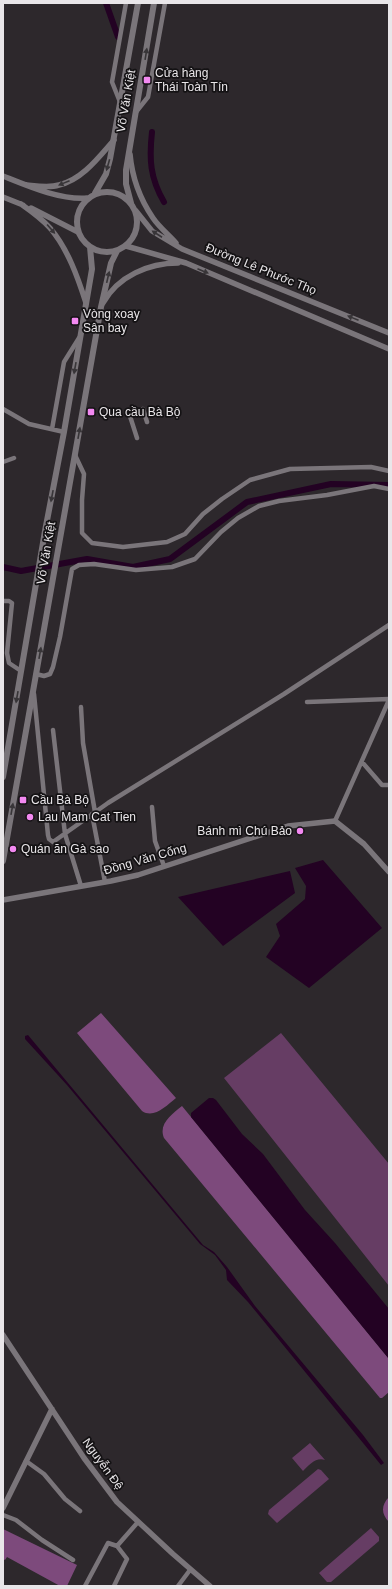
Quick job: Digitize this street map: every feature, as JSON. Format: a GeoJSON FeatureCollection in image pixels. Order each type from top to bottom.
{"type":"FeatureCollection","features":[{"type":"Feature","properties":{"kind":"main road","name":"Võ Văn Kiệt"},"geometry":{"type":"LineString","coordinates":[[95,193],[106,174],[114,139],[138,3]]}},
{"type":"Feature","properties":{"kind":"main road","name":"Võ Văn Kiệt"},"geometry":{"type":"LineString","coordinates":[[131,202],[126,184],[126,170],[154,3]]}},
{"type":"Feature","properties":{"kind":"main road"},"geometry":{"type":"LineString","coordinates":[[105,191],[115,192],[124,196],[131,202],[136,211],[138,220],[137,230],[126,246],[117,251],[103,252],[90,247],[78,232],[76,223],[81,205],[87,198],[95,193],[105,191]]}},
{"type":"Feature","properties":{"kind":"main road","name":"Võ Văn Kiệt"},"geometry":{"type":"LineString","coordinates":[[3,777],[92,270],[90,247]]}},
{"type":"Feature","properties":{"kind":"main road","name":"Võ Văn Kiệt"},"geometry":{"type":"LineString","coordinates":[[3,861],[101,306],[111,263],[117,251]]}},
{"type":"Feature","properties":{"kind":"street"},"geometry":{"type":"LineString","coordinates":[[120,103],[112,82],[126,3]]}},
{"type":"Feature","properties":{"kind":"street"},"geometry":{"type":"LineString","coordinates":[[136,112],[148,97],[165,3]]}},
{"type":"Feature","properties":{"kind":"street"},"geometry":{"type":"LineString","coordinates":[[27,185],[58,186],[73,179],[96,160],[114,139]]}},
{"type":"Feature","properties":{"kind":"street"},"geometry":{"type":"LineString","coordinates":[[130,147],[134,178],[143,202],[153,219],[182,249]]}},
{"type":"Feature","properties":{"kind":"street"},"geometry":{"type":"LineString","coordinates":[[3,176],[27,185],[76,199],[87,198]]}},
{"type":"Feature","properties":{"kind":"street"},"geometry":{"type":"LineString","coordinates":[[3,197],[21,204],[78,232]]}},
{"type":"Feature","properties":{"kind":"street"},"geometry":{"type":"LineString","coordinates":[[21,204],[50,227],[56,235],[78,279],[86,304]]}},
{"type":"Feature","properties":{"kind":"street","name":"Đường Lê Phước Thọ"},"geometry":{"type":"LineString","coordinates":[[136,211],[152,231],[182,249],[389,333]]}},
{"type":"Feature","properties":{"kind":"street","name":"Đường Lê Phước Thọ"},"geometry":{"type":"LineString","coordinates":[[126,246],[147,251],[186,264],[389,349]]}},
{"type":"Feature","properties":{"kind":"street"},"geometry":{"type":"LineString","coordinates":[[101,306],[116,285],[141,270],[170,263],[186,264]]}},
{"type":"Feature","properties":{"kind":"street"},"geometry":{"type":"LineString","coordinates":[[52,429],[64,362],[81,335]]}},
{"type":"Feature","properties":{"kind":"street"},"geometry":{"type":"LineString","coordinates":[[3,409],[29,424],[64,432]]}},
{"type":"Feature","properties":{"kind":"street"},"geometry":{"type":"LineString","coordinates":[[143,409],[147,422]]}},
{"type":"Feature","properties":{"kind":"street"},"geometry":{"type":"LineString","coordinates":[[128,413],[136,438]]}},
{"type":"Feature","properties":{"kind":"street"},"geometry":{"type":"LineString","coordinates":[[75,455],[84,474],[82,533],[92,543],[123,547],[167,542],[184,534],[203,514],[250,480],[290,469],[371,467],[389,471]]}},
{"type":"Feature","properties":{"kind":"street"},"geometry":{"type":"LineString","coordinates":[[3,462],[14,458]]}},
{"type":"Feature","properties":{"kind":"street"},"geometry":{"type":"LineString","coordinates":[[36,674],[44,676],[50,674],[53,667],[72,569],[79,565],[94,564],[136,570],[172,567],[195,559],[220,532],[238,518],[259,506],[298,497],[327,495],[374,486],[389,489]]}},
{"type":"Feature","properties":{"kind":"street"},"geometry":{"type":"LineString","coordinates":[[3,601],[9,601],[12,603],[7,652],[9,662],[21,671]]}},
{"type":"Feature","properties":{"kind":"street"},"geometry":{"type":"LineString","coordinates":[[33,690],[49,837],[53,842],[94,813],[284,694],[389,625]]}},
{"type":"Feature","properties":{"kind":"street"},"geometry":{"type":"LineString","coordinates":[[307,702],[389,699],[335,821],[364,844],[389,872]]}},
{"type":"Feature","properties":{"kind":"street"},"geometry":{"type":"LineString","coordinates":[[81,707],[83,743],[105,882]]}},
{"type":"Feature","properties":{"kind":"street"},"geometry":{"type":"LineString","coordinates":[[53,730],[65,834],[81,886]]}},
{"type":"Feature","properties":{"kind":"street"},"geometry":{"type":"LineString","coordinates":[[362,762],[382,785],[389,785]]}},
{"type":"Feature","properties":{"kind":"street"},"geometry":{"type":"LineString","coordinates":[[152,807],[155,841],[164,866]]}},
{"type":"Feature","properties":{"kind":"street","name":"Đồng Văn Cống"},"geometry":{"type":"LineString","coordinates":[[3,900],[105,882],[138,874],[288,826],[335,821]]}},
{"type":"Feature","properties":{"kind":"street","name":"Nguyễn Đệ"},"geometry":{"type":"LineString","coordinates":[[3,1335],[84,1458],[112,1496],[190,1570],[210,1586]]}},
{"type":"Feature","properties":{"kind":"street"},"geometry":{"type":"LineString","coordinates":[[3,1508],[52,1409]]}},
{"type":"Feature","properties":{"kind":"street"},"geometry":{"type":"LineString","coordinates":[[26,1461],[44,1474],[65,1499],[80,1511]]}},
{"type":"Feature","properties":{"kind":"street"},"geometry":{"type":"LineString","coordinates":[[3,1515],[16,1520],[42,1540],[73,1560]]}},
{"type":"Feature","properties":{"kind":"street"},"geometry":{"type":"LineString","coordinates":[[117,1546],[138,1522]]}},
{"type":"Feature","properties":{"kind":"street"},"geometry":{"type":"LineString","coordinates":[[85,1586],[108,1543],[117,1546],[127,1559],[114,1586]]}},
{"type":"Feature","properties":{"kind":"street"},"geometry":{"type":"LineString","coordinates":[[178,1586],[190,1570]]}},
{"type":"Feature","properties":{"kind":"shaded area"},"geometry":{"type":"Polygon","coordinates":[[[323,860],[382,928],[309,988],[266,957],[280,936],[276,924],[305,899],[306,886],[295,868],[323,860]]]}},
{"type":"Feature","properties":{"kind":"shaded area"},"geometry":{"type":"Polygon","coordinates":[[[290,871],[295,893],[223,946],[178,897],[290,871]]]}},
{"type":"Feature","properties":{"kind":"shaded area"},"geometry":{"type":"Polygon","coordinates":[[[101,1013],[176,1098],[164,1108],[155,1113],[146,1113],[142,1111],[77,1033],[101,1013]]]}},
{"type":"Feature","properties":{"kind":"shaded area"},"geometry":{"type":"Polygon","coordinates":[[[281,1033],[389,1164],[389,1286],[224,1078],[281,1033]]]}},
{"type":"Feature","properties":{"kind":"shaded area"},"geometry":{"type":"Polygon","coordinates":[[[28,1035],[203,1245],[214,1252],[227,1267],[255,1306],[363,1435],[384,1463],[381,1465],[248,1302],[227,1280],[226,1270],[215,1255],[200,1244],[67,1085],[25,1039],[25,1036],[28,1035]]]}},
{"type":"Feature","properties":{"kind":"shaded area"},"geometry":{"type":"Polygon","coordinates":[[[209,1098],[216,1100],[242,1134],[263,1154],[305,1210],[335,1243],[389,1309],[389,1359],[191,1117],[191,1113],[209,1098]]]}},
{"type":"Feature","properties":{"kind":"shaded area"},"geometry":{"type":"Polygon","coordinates":[[[182,1106],[389,1359],[389,1392],[382,1398],[380,1398],[164,1138],[164,1124],[170,1116],[182,1106]]]}},
{"type":"Feature","properties":{"kind":"shaded area"},"geometry":{"type":"Polygon","coordinates":[[[310,1443],[325,1460],[322,1459],[310,1464],[303,1471],[292,1458],[310,1443]]]}},
{"type":"Feature","properties":{"kind":"shaded area"},"geometry":{"type":"Polygon","coordinates":[[[318,1469],[321,1470],[329,1479],[277,1523],[268,1514],[269,1510],[318,1469]]]}},
{"type":"Feature","properties":{"kind":"shaded area"},"geometry":{"type":"Polygon","coordinates":[[[389,1497],[389,1522],[384,1516],[383,1506],[389,1497]]]}},
{"type":"Feature","properties":{"kind":"shaded area"},"geometry":{"type":"Polygon","coordinates":[[[371,1528],[379,1537],[379,1541],[331,1582],[327,1582],[319,1573],[371,1528]]]}},
{"type":"Feature","properties":{"kind":"shaded area"},"geometry":{"type":"Polygon","coordinates":[[[3,1529],[77,1565],[67,1586],[60,1586],[7,1557],[5,1560],[3,1559],[3,1529]]]}},
{"type":"Feature","properties":{"kind":"waterway"},"geometry":{"type":"LineString","coordinates":[[106,3],[118,37]]}},
{"type":"Feature","properties":{"kind":"waterway"},"geometry":{"type":"LineString","coordinates":[[152,132],[151,160],[153,176],[164,202]]}},
{"type":"Feature","properties":{"kind":"waterway"},"geometry":{"type":"LineString","coordinates":[[3,567],[21,571],[87,559],[133,567],[170,559],[247,502],[331,484],[389,485]]}},
{"type":"Feature","properties":{"kind":"place","name":"Cửa hàng Thái Toàn Tín"},"geometry":{"type":"Point","coordinates":[147,80]}},
{"type":"Feature","properties":{"kind":"place","name":"Vòng xoay Sân bay"},"geometry":{"type":"Point","coordinates":[75,321]}},
{"type":"Feature","properties":{"kind":"place","name":"Qua cầu Bà Bộ"},"geometry":{"type":"Point","coordinates":[91,412]}},
{"type":"Feature","properties":{"kind":"place","name":"Cầu Bà Bộ"},"geometry":{"type":"Point","coordinates":[23,800]}},
{"type":"Feature","properties":{"kind":"place","name":"Lau Mam Cat Tien"},"geometry":{"type":"Point","coordinates":[30,817]}},
{"type":"Feature","properties":{"kind":"place","name":"Bánh mì Chú Bảo"},"geometry":{"type":"Point","coordinates":[300,831]}},
{"type":"Feature","properties":{"kind":"place","name":"Quán ăn Gà sao"},"geometry":{"type":"Point","coordinates":[13,849]}}]}
